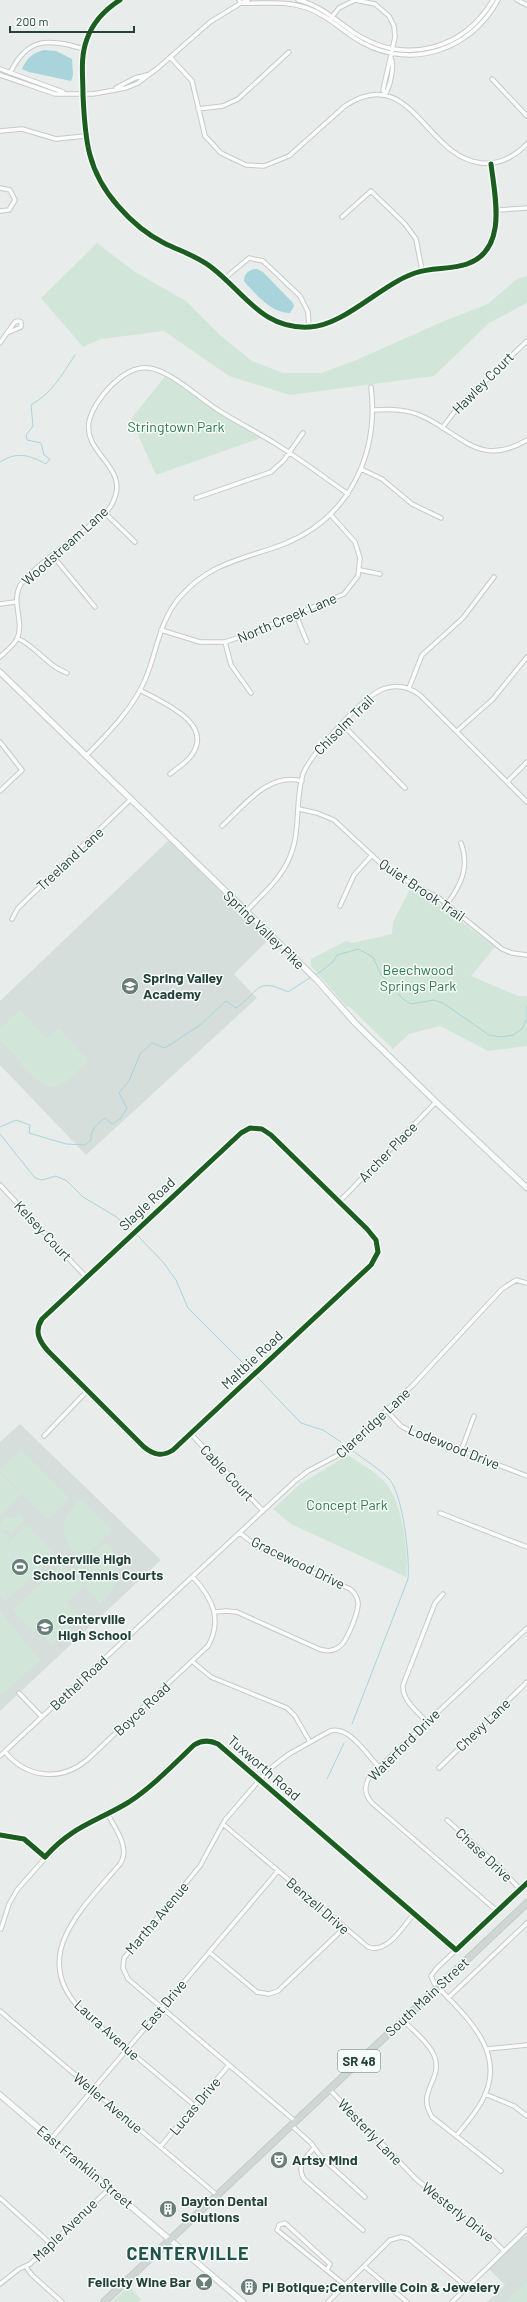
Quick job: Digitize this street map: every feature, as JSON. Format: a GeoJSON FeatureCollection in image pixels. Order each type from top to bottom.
{"type":"FeatureCollection","features":[{"type":"Feature","properties":{"kind":"main road","name":"South Main Street"},"geometry":{"type":"LineString","coordinates":[[169,2239],[527,1903]]}},
{"type":"Feature","properties":{"kind":"main road","name":"SR 48"},"geometry":{"type":"LineString","coordinates":[[104,2302],[169,2239]]}},
{"type":"Feature","properties":{"kind":"street"},"geometry":{"type":"LineString","coordinates":[[120,0],[115,1],[94,25],[84,49],[83,94],[85,136],[94,169],[104,189],[118,206],[146,233],[200,260],[224,279],[263,316],[295,326],[309,328],[322,326],[337,320],[390,284],[422,270],[468,264],[476,258],[493,239],[497,210],[491,164]]}},
{"type":"Feature","properties":{"kind":"street"},"geometry":{"type":"LineString","coordinates":[[0,75],[55,94],[83,94],[114,89],[135,78],[148,74],[210,22],[240,2],[248,0]]}},
{"type":"Feature","properties":{"kind":"street"},"geometry":{"type":"LineString","coordinates":[[298,0],[315,6],[371,42],[393,49],[429,48],[457,38],[480,21],[493,0]]}},
{"type":"Feature","properties":{"kind":"street"},"geometry":{"type":"LineString","coordinates":[[329,20],[339,8],[355,0],[375,4],[383,8],[394,26],[392,56],[389,60],[383,90],[384,94]]}},
{"type":"Feature","properties":{"kind":"street"},"geometry":{"type":"LineString","coordinates":[[240,2],[289,3],[312,10],[362,43],[392,56],[430,54],[459,42],[498,0]]}},
{"type":"Feature","properties":{"kind":"street"},"geometry":{"type":"LineString","coordinates":[[517,0],[527,5]]}},
{"type":"Feature","properties":{"kind":"street"},"geometry":{"type":"LineString","coordinates":[[457,38],[459,42]]}},
{"type":"Feature","properties":{"kind":"street"},"geometry":{"type":"LineString","coordinates":[[10,73],[21,54],[30,46],[40,43],[62,43],[84,49]]}},
{"type":"Feature","properties":{"kind":"street"},"geometry":{"type":"LineString","coordinates":[[198,109],[223,106],[238,100],[289,52]]}},
{"type":"Feature","properties":{"kind":"street"},"geometry":{"type":"LineString","coordinates":[[170,57],[192,81],[205,136],[221,153],[246,165],[264,166],[289,156],[355,99],[366,95],[384,94],[404,103],[458,156],[471,162],[491,164],[507,160],[527,144]]}},
{"type":"Feature","properties":{"kind":"street"},"geometry":{"type":"LineString","coordinates":[[0,69],[64,93]]}},
{"type":"Feature","properties":{"kind":"street"},"geometry":{"type":"LineString","coordinates":[[492,79],[527,116]]}},
{"type":"Feature","properties":{"kind":"street"},"geometry":{"type":"LineString","coordinates":[[0,131],[22,129],[56,139],[85,136]]}},
{"type":"Feature","properties":{"kind":"street"},"geometry":{"type":"LineString","coordinates":[[0,188],[10,190],[15,200],[9,210],[0,212]]}},
{"type":"Feature","properties":{"kind":"street"},"geometry":{"type":"LineString","coordinates":[[342,217],[371,191],[405,224],[416,239],[422,270]]}},
{"type":"Feature","properties":{"kind":"street"},"geometry":{"type":"LineString","coordinates":[[497,210],[527,208]]}},
{"type":"Feature","properties":{"kind":"street"},"geometry":{"type":"LineString","coordinates":[[224,279],[249,258],[264,261],[300,296],[308,312],[309,328]]}},
{"type":"Feature","properties":{"kind":"street"},"geometry":{"type":"LineString","coordinates":[[0,342],[7,333]]}},
{"type":"Feature","properties":{"kind":"street","name":"Hawley Court"},"geometry":{"type":"LineString","coordinates":[[442,428],[459,406],[527,341]]}},
{"type":"Feature","properties":{"kind":"street","name":"Woodstream Lane"},"geometry":{"type":"LineString","coordinates":[[17,638],[18,626],[15,602],[21,584],[105,513],[114,498],[116,481],[112,469],[90,439],[89,423],[96,407],[118,378],[132,370],[144,367],[162,372],[218,410],[289,453],[348,494]]}},
{"type":"Feature","properties":{"kind":"street"},"geometry":{"type":"LineString","coordinates":[[86,756],[119,722],[140,690],[149,672],[161,630],[175,603],[196,582],[232,560],[293,540],[313,528],[330,514],[348,494],[361,469],[371,435],[373,410],[371,387]]}},
{"type":"Feature","properties":{"kind":"street"},"geometry":{"type":"LineString","coordinates":[[373,410],[410,412],[423,417],[466,444],[489,450],[510,448],[527,440]]}},
{"type":"Feature","properties":{"kind":"street"},"geometry":{"type":"LineString","coordinates":[[196,498],[271,472],[281,464],[303,433]]}},
{"type":"Feature","properties":{"kind":"street"},"geometry":{"type":"LineString","coordinates":[[361,469],[382,479],[418,508],[441,518]]}},
{"type":"Feature","properties":{"kind":"street"},"geometry":{"type":"LineString","coordinates":[[105,513],[135,542]]}},
{"type":"Feature","properties":{"kind":"street"},"geometry":{"type":"LineString","coordinates":[[330,514],[350,535],[357,545],[360,558],[360,570],[380,574]]}},
{"type":"Feature","properties":{"kind":"street"},"geometry":{"type":"LineString","coordinates":[[53,556],[95,607]]}},
{"type":"Feature","properties":{"kind":"street","name":"North Creek Lane"},"geometry":{"type":"LineString","coordinates":[[161,630],[200,642],[224,642],[296,615],[344,594],[356,580],[360,570]]}},
{"type":"Feature","properties":{"kind":"street"},"geometry":{"type":"LineString","coordinates":[[494,577],[463,618],[422,655],[409,688],[420,695],[527,802]]}},
{"type":"Feature","properties":{"kind":"street"},"geometry":{"type":"LineString","coordinates":[[0,604],[15,602]]}},
{"type":"Feature","properties":{"kind":"street"},"geometry":{"type":"LineString","coordinates":[[296,615],[307,642]]}},
{"type":"Feature","properties":{"kind":"street"},"geometry":{"type":"LineString","coordinates":[[0,657],[17,638],[31,645],[56,668],[67,673]]}},
{"type":"Feature","properties":{"kind":"street"},"geometry":{"type":"LineString","coordinates":[[224,642],[231,665],[251,693]]}},
{"type":"Feature","properties":{"kind":"street"},"geometry":{"type":"LineString","coordinates":[[456,731],[493,699],[527,657]]}},
{"type":"Feature","properties":{"kind":"street","name":"Spring Valley Pike"},"geometry":{"type":"LineString","coordinates":[[0,672],[246,912],[436,1102],[527,1188]]}},
{"type":"Feature","properties":{"kind":"street","name":"Chisolm Trail"},"geometry":{"type":"LineString","coordinates":[[246,912],[274,882],[288,860],[296,840],[302,781],[307,766],[314,754],[376,693],[392,686],[409,688]]}},
{"type":"Feature","properties":{"kind":"street"},"geometry":{"type":"LineString","coordinates":[[140,690],[185,716],[195,729],[197,738],[194,751],[188,759],[170,774]]}},
{"type":"Feature","properties":{"kind":"street"},"geometry":{"type":"LineString","coordinates":[[343,725],[405,788]]}},
{"type":"Feature","properties":{"kind":"street"},"geometry":{"type":"LineString","coordinates":[[0,742],[22,770],[0,791]]}},
{"type":"Feature","properties":{"kind":"street"},"geometry":{"type":"LineString","coordinates":[[507,782],[527,762]]}},
{"type":"Feature","properties":{"kind":"street"},"geometry":{"type":"LineString","coordinates":[[222,826],[268,785],[285,779],[302,781]]}},
{"type":"Feature","properties":{"kind":"street","name":"Treeland Lane"},"geometry":{"type":"LineString","coordinates":[[12,919],[18,908],[130,800]]}},
{"type":"Feature","properties":{"kind":"street","name":"Quiet Brook Trail"},"geometry":{"type":"LineString","coordinates":[[299,809],[317,813],[334,820],[390,872],[447,904],[502,949],[512,954],[527,955]]}},
{"type":"Feature","properties":{"kind":"street"},"geometry":{"type":"LineString","coordinates":[[447,904],[459,887],[463,878],[465,855],[461,843]]}},
{"type":"Feature","properties":{"kind":"street"},"geometry":{"type":"LineString","coordinates":[[340,906],[354,875],[372,855]]}},
{"type":"Feature","properties":{"kind":"street","name":"Archer Place"},"geometry":{"type":"LineString","coordinates":[[340,1202],[436,1102]]}},
{"type":"Feature","properties":{"kind":"street","name":"Slagle Road"},"geometry":{"type":"LineString","coordinates":[[88,1390],[42,1344],[37,1332],[42,1319],[241,1133],[250,1128],[262,1129],[271,1135],[340,1202]]}},
{"type":"Feature","properties":{"kind":"street","name":"Kelsey Court"},"geometry":{"type":"LineString","coordinates":[[1,1188],[86,1277]]}},
{"type":"Feature","properties":{"kind":"street","name":"Maltbie Road"},"geometry":{"type":"LineString","coordinates":[[88,1390],[144,1446],[156,1454],[163,1455],[172,1451],[375,1260],[378,1248],[373,1236],[340,1202]]}},
{"type":"Feature","properties":{"kind":"street","name":"Clareridge Lane"},"geometry":{"type":"LineString","coordinates":[[193,1577],[302,1476],[340,1454],[387,1411],[435,1363],[502,1289],[516,1280],[527,1283]]}},
{"type":"Feature","properties":{"kind":"street"},"geometry":{"type":"LineString","coordinates":[[44,1436],[88,1390]]}},
{"type":"Feature","properties":{"kind":"street","name":"Lodewood Drive"},"geometry":{"type":"LineString","coordinates":[[387,1411],[406,1429],[527,1476]]}},
{"type":"Feature","properties":{"kind":"street"},"geometry":{"type":"LineString","coordinates":[[461,1451],[474,1416]]}},
{"type":"Feature","properties":{"kind":"street","name":"Cable Court"},"geometry":{"type":"LineString","coordinates":[[191,1434],[263,1512]]}},
{"type":"Feature","properties":{"kind":"street"},"geometry":{"type":"LineString","coordinates":[[440,1513],[527,1547]]}},
{"type":"Feature","properties":{"kind":"street","name":"Gracewood Drive"},"geometry":{"type":"LineString","coordinates":[[215,1612],[237,1612],[319,1648],[330,1651],[338,1648],[344,1643],[357,1611],[357,1598],[350,1589],[258,1547],[240,1533]]}},
{"type":"Feature","properties":{"kind":"street","name":"Boyce Road"},"geometry":{"type":"LineString","coordinates":[[4,1752],[20,1767],[37,1774],[54,1775],[76,1769],[87,1760],[204,1651],[212,1639],[215,1627],[215,1612],[208,1593],[193,1577]]}},
{"type":"Feature","properties":{"kind":"street","name":"Bethel Road"},"geometry":{"type":"LineString","coordinates":[[0,1756],[193,1577]]}},
{"type":"Feature","properties":{"kind":"street"},"geometry":{"type":"LineString","coordinates":[[427,1722],[407,1700],[403,1693],[403,1685],[435,1603],[443,1594]]}},
{"type":"Feature","properties":{"kind":"street","name":"Waterford Drive"},"geometry":{"type":"LineString","coordinates":[[497,1911],[369,1800],[365,1792],[366,1784],[370,1776],[527,1628]]}},
{"type":"Feature","properties":{"kind":"street"},"geometry":{"type":"LineString","coordinates":[[192,1662],[211,1677],[287,1708],[295,1716],[310,1742]]}},
{"type":"Feature","properties":{"kind":"street","name":"Chevy Lane"},"geometry":{"type":"LineString","coordinates":[[439,1768],[527,1682]]}},
{"type":"Feature","properties":{"kind":"street"},"geometry":{"type":"LineString","coordinates":[[19,1693],[42,1717]]}},
{"type":"Feature","properties":{"kind":"street","name":"Martha Avenue"},"geometry":{"type":"LineString","coordinates":[[365,2196],[321,2157],[293,2123],[230,2065],[126,1976],[123,1968],[124,1958],[200,1866],[223,1824],[260,1780],[278,1762],[333,1730],[345,1732],[379,1767]]}},
{"type":"Feature","properties":{"kind":"street","name":"Tuxworth Road"},"geometry":{"type":"LineString","coordinates":[[1,1929],[13,1897],[45,1857],[68,1834],[145,1790],[194,1745],[202,1741],[210,1741],[218,1744],[456,1950]]}},
{"type":"Feature","properties":{"kind":"street","name":"Laura Avenue"},"geometry":{"type":"LineString","coordinates":[[107,1813],[124,1847],[123,1860],[68,1928],[60,1951],[59,1965],[65,1986],[73,2000],[195,2106]]}},
{"type":"Feature","properties":{"kind":"street","name":"Chase Drive"},"geometry":{"type":"LineString","coordinates":[[447,1820],[496,1864],[520,1890]]}},
{"type":"Feature","properties":{"kind":"street","name":"Benzell Drive"},"geometry":{"type":"LineString","coordinates":[[223,1824],[364,1946],[379,1948],[389,1943],[414,1914]]}},
{"type":"Feature","properties":{"kind":"street"},"geometry":{"type":"LineString","coordinates":[[0,1835],[24,1839],[45,1857]]}},
{"type":"Feature","properties":{"kind":"street","name":"East Drive"},"geometry":{"type":"LineString","coordinates":[[51,2139],[278,1871]]}},
{"type":"Feature","properties":{"kind":"street"},"geometry":{"type":"LineString","coordinates":[[456,2136],[485,2094],[490,2073],[487,2049],[476,2028],[432,1981],[432,1974],[527,1883]]}},
{"type":"Feature","properties":{"kind":"street","name":"South Main Street"},"geometry":{"type":"LineString","coordinates":[[448,1998],[527,1923]]}},
{"type":"Feature","properties":{"kind":"street"},"geometry":{"type":"LineString","coordinates":[[209,1952],[257,1992],[269,1994],[278,1991],[344,1928]]}},
{"type":"Feature","properties":{"kind":"street","name":"Weller Avenue"},"geometry":{"type":"LineString","coordinates":[[0,2011],[217,2195]]}},
{"type":"Feature","properties":{"kind":"street"},"geometry":{"type":"LineString","coordinates":[[403,2020],[430,2049],[435,2058],[436,2072],[426,2098],[429,2112],[435,2120],[501,2171]]}},
{"type":"Feature","properties":{"kind":"street"},"geometry":{"type":"LineString","coordinates":[[487,2049],[527,2045]]}},
{"type":"Feature","properties":{"kind":"street","name":"Lucas Drive"},"geometry":{"type":"LineString","coordinates":[[160,2147],[230,2065]]}},
{"type":"Feature","properties":{"kind":"street","name":"Westerly Lane"},"geometry":{"type":"LineString","coordinates":[[329,2089],[411,2174]]}},
{"type":"Feature","properties":{"kind":"street"},"geometry":{"type":"LineString","coordinates":[[485,2094],[514,2106],[527,2116]]}},
{"type":"Feature","properties":{"kind":"street","name":"East Franklin Street"},"geometry":{"type":"LineString","coordinates":[[0,2095],[243,2302]]}},
{"type":"Feature","properties":{"kind":"street"},"geometry":{"type":"LineString","coordinates":[[314,2148],[301,2164],[301,2173],[304,2179],[363,2230]]}},
{"type":"Feature","properties":{"kind":"street","name":"Westerly Drive"},"geometry":{"type":"LineString","coordinates":[[411,2174],[489,2236],[504,2251]]}},
{"type":"Feature","properties":{"kind":"street","name":"Maple Avenue"},"geometry":{"type":"LineString","coordinates":[[0,2284],[19,2269],[26,2267],[110,2188]]}},
{"type":"Feature","properties":{"kind":"street"},"geometry":{"type":"LineString","coordinates":[[0,2198],[51,2244]]}},
{"type":"Feature","properties":{"kind":"street"},"geometry":{"type":"LineString","coordinates":[[327,2270],[330,2264],[285,2223],[279,2224],[277,2230],[313,2261],[317,2261],[327,2270],[345,2285]]}},
{"type":"Feature","properties":{"kind":"street"},"geometry":{"type":"LineString","coordinates":[[452,2302],[527,2229]]}},
{"type":"Feature","properties":{"kind":"street"},"geometry":{"type":"LineString","coordinates":[[328,2302],[393,2238],[401,2237],[409,2239],[467,2287]]}},
{"type":"Feature","properties":{"kind":"street"},"geometry":{"type":"LineString","coordinates":[[364,2266],[407,2302]]}},
{"type":"Feature","properties":{"kind":"street"},"geometry":{"type":"LineString","coordinates":[[26,2267],[32,2275],[62,2302]]}},
{"type":"Feature","properties":{"kind":"shaded area","name":"Spring Valley Academy"},"geometry":{"type":"Polygon","coordinates":[[[170,839],[271,937],[234,974],[257,998],[86,1155],[0,1065],[0,1001],[170,839]]]}},
{"type":"Feature","properties":{"kind":"shaded area","name":"Centerville High School"},"geometry":{"type":"Polygon","coordinates":[[[20,1424],[161,1560],[0,1711],[0,1442],[20,1424]]]}},
{"type":"Feature","properties":{"kind":"shaded area"},"geometry":{"type":"Polygon","coordinates":[[[527,2229],[527,2302],[487,2302],[505,2285],[487,2267],[527,2229]]]}},
{"type":"Feature","properties":{"kind":"green space"},"geometry":{"type":"Polygon","coordinates":[[[97,243],[135,272],[186,301],[221,336],[252,361],[283,373],[321,373],[354,361],[444,321],[488,304],[517,279],[527,276],[527,303],[489,323],[434,376],[290,395],[229,376],[164,331],[101,339],[83,347],[41,298],[97,243]]]}},
{"type":"Feature","properties":{"kind":"green space","name":"Stringtown Park"},"geometry":{"type":"Polygon","coordinates":[[[166,375],[218,410],[264,437],[156,475],[131,419],[166,375]]]}},
{"type":"Feature","properties":{"kind":"green space","name":"Beechwood Springs Park"},"geometry":{"type":"Polygon","coordinates":[[[410,889],[437,903],[495,947],[471,976],[518,996],[527,996],[527,1046],[488,1051],[440,1026],[409,1034],[393,1049],[350,1007],[346,1006],[311,966],[311,959],[346,941],[352,943],[392,934],[393,922],[410,889]]]}},
{"type":"Feature","properties":{"kind":"green space"},"geometry":{"type":"Polygon","coordinates":[[[20,1010],[47,1039],[59,1028],[88,1061],[62,1084],[56,1087],[41,1083],[21,1065],[22,1063],[0,1039],[0,1029],[20,1010]]]}},
{"type":"Feature","properties":{"kind":"green space"},"geometry":{"type":"Polygon","coordinates":[[[21,1450],[69,1498],[48,1519],[0,1471],[21,1450]]]}},
{"type":"Feature","properties":{"kind":"green space","name":"Concept Park"},"geometry":{"type":"Polygon","coordinates":[[[348,1455],[379,1476],[390,1488],[403,1526],[407,1567],[406,1577],[291,1524],[273,1509],[300,1484],[348,1455]]]}},
{"type":"Feature","properties":{"kind":"green space"},"geometry":{"type":"Polygon","coordinates":[[[0,1473],[21,1494],[0,1516],[0,1473]]]}},
{"type":"Feature","properties":{"kind":"green space"},"geometry":{"type":"Polygon","coordinates":[[[80,1499],[112,1531],[80,1560],[68,1544],[64,1529],[68,1515],[80,1499]]]}},
{"type":"Feature","properties":{"kind":"green space"},"geometry":{"type":"Polygon","coordinates":[[[21,1513],[24,1521],[11,1533],[0,1527],[0,1523],[3,1526],[2,1521],[5,1516],[11,1519],[21,1513]]]}},
{"type":"Feature","properties":{"kind":"green space"},"geometry":{"type":"Polygon","coordinates":[[[27,1525],[56,1556],[5,1601],[0,1596],[0,1579],[8,1571],[0,1577],[0,1529],[10,1539],[2,1548],[27,1525]]]}},
{"type":"Feature","properties":{"kind":"green space"},"geometry":{"type":"Polygon","coordinates":[[[106,1543],[112,1550],[118,1566],[115,1583],[106,1598],[100,1604],[76,1574],[77,1568],[106,1543]]]}},
{"type":"Feature","properties":{"kind":"green space"},"geometry":{"type":"Polygon","coordinates":[[[62,1564],[84,1586],[66,1603],[81,1617],[51,1645],[37,1630],[34,1632],[13,1610],[62,1564]]]}},
{"type":"Feature","properties":{"kind":"green space"},"geometry":{"type":"Polygon","coordinates":[[[0,1611],[40,1660],[0,1696],[0,1611]]]}},
{"type":"Feature","properties":{"kind":"green space"},"geometry":{"type":"Polygon","coordinates":[[[527,2282],[527,2302],[506,2302],[527,2282]]]}},
{"type":"Feature","properties":{"kind":"green space"},"geometry":{"type":"Polygon","coordinates":[[[129,2286],[141,2299],[139,2302],[112,2302],[129,2286]]]}},
{"type":"Feature","properties":{"kind":"water"},"geometry":{"type":"Polygon","coordinates":[[[44,50],[56,51],[72,59],[73,75],[71,81],[29,72],[22,69],[30,56],[44,50]]]}},
{"type":"Feature","properties":{"kind":"water"},"geometry":{"type":"Polygon","coordinates":[[[257,269],[263,272],[293,303],[294,306],[290,313],[277,310],[266,304],[244,281],[248,272],[257,269]]]}},
{"type":"Feature","properties":{"kind":"waterway"},"geometry":{"type":"LineString","coordinates":[[0,462],[12,456],[18,455],[34,458],[46,464],[50,459],[44,455],[41,443],[27,440],[26,435],[33,426],[31,405],[51,389],[61,377],[75,355]]}},
{"type":"Feature","properties":{"kind":"waterway"},"geometry":{"type":"LineString","coordinates":[[316,975],[333,962],[337,955],[358,949],[373,957],[381,975],[403,999],[411,1004],[434,1000],[443,1003],[489,1035],[501,1037],[513,1035],[522,1029],[527,1018],[527,1006]]}},
{"type":"Feature","properties":{"kind":"waterway"},"geometry":{"type":"LineString","coordinates":[[0,1127],[16,1120],[30,1125],[29,1133],[66,1144],[85,1145],[91,1140],[92,1133],[95,1128],[105,1118],[112,1124],[121,1118],[127,1108],[119,1093],[129,1081],[140,1054],[152,1043],[165,1048],[200,1025],[226,1001],[236,1008],[258,988],[263,986],[277,987],[288,992],[311,977]]}},
{"type":"Feature","properties":{"kind":"waterway"},"geometry":{"type":"LineString","coordinates":[[0,1134],[35,1178],[42,1180],[56,1176],[67,1181],[83,1197],[115,1216],[130,1229]]}},
{"type":"Feature","properties":{"kind":"waterway"},"geometry":{"type":"LineString","coordinates":[[138,1236],[163,1262],[176,1280],[188,1308],[251,1371]]}},
{"type":"Feature","properties":{"kind":"waterway"},"geometry":{"type":"LineString","coordinates":[[257,1377],[301,1423],[323,1430],[341,1442]]}},
{"type":"Feature","properties":{"kind":"waterway"},"geometry":{"type":"LineString","coordinates":[[352,1724],[408,1579],[408,1557],[405,1528],[399,1499],[395,1488],[382,1472],[353,1451]]}},
{"type":"Feature","properties":{"kind":"waterway"},"geometry":{"type":"LineString","coordinates":[[327,1779],[344,1743]]}},
{"type":"Feature","properties":{"kind":"cycle path"},"geometry":{"type":"LineString","coordinates":[[120,0],[105,12],[96,22],[90,33],[83,53],[82,74],[85,126],[90,154],[100,180],[118,206],[139,227],[151,236],[206,263],[255,308],[266,316],[279,322],[293,326],[310,327],[323,325],[349,312],[389,286],[415,273],[461,266],[480,257],[489,247],[494,235],[496,221],[495,192],[491,164]]}},
{"type":"Feature","properties":{"kind":"cycle path"},"geometry":{"type":"LineString","coordinates":[[250,1128],[262,1129],[271,1135],[367,1229],[376,1240],[378,1252],[371,1265],[173,1450],[165,1454],[151,1452],[144,1447],[48,1351],[40,1340],[38,1328],[42,1319],[241,1133],[250,1128]]}},
{"type":"Feature","properties":{"kind":"cycle path"},"geometry":{"type":"LineString","coordinates":[[0,1835],[24,1839],[45,1857],[65,1838],[75,1831],[138,1796],[163,1775],[194,1745],[203,1741],[209,1741],[218,1744],[456,1950],[527,1883]]}},
{"type":"Feature","properties":{"kind":"place","name":"Spring Valley Academy"},"geometry":{"type":"Point","coordinates":[130,986]}},
{"type":"Feature","properties":{"kind":"place","name":"Centerville High School Tennis Courts"},"geometry":{"type":"Point","coordinates":[20,1567]}},
{"type":"Feature","properties":{"kind":"place","name":"Centerville High School"},"geometry":{"type":"Point","coordinates":[45,1627]}},
{"type":"Feature","properties":{"kind":"place","name":"Artsy Mind"},"geometry":{"type":"Point","coordinates":[279,2160]}},
{"type":"Feature","properties":{"kind":"place","name":"Dayton Dental Solutions"},"geometry":{"type":"Point","coordinates":[168,2209]}},
{"type":"Feature","properties":{"kind":"place","name":"Felicity Wine Bar"},"geometry":{"type":"Point","coordinates":[204,2282]}},
{"type":"Feature","properties":{"kind":"place","name":"Pi Botique;Centerville Coin & Jewelery"},"geometry":{"type":"Point","coordinates":[249,2287]}},
{"type":"Feature","properties":{"kind":"district","name":"CENTERVILLE"},"geometry":{"type":"Point","coordinates":[188,2254]}}]}
